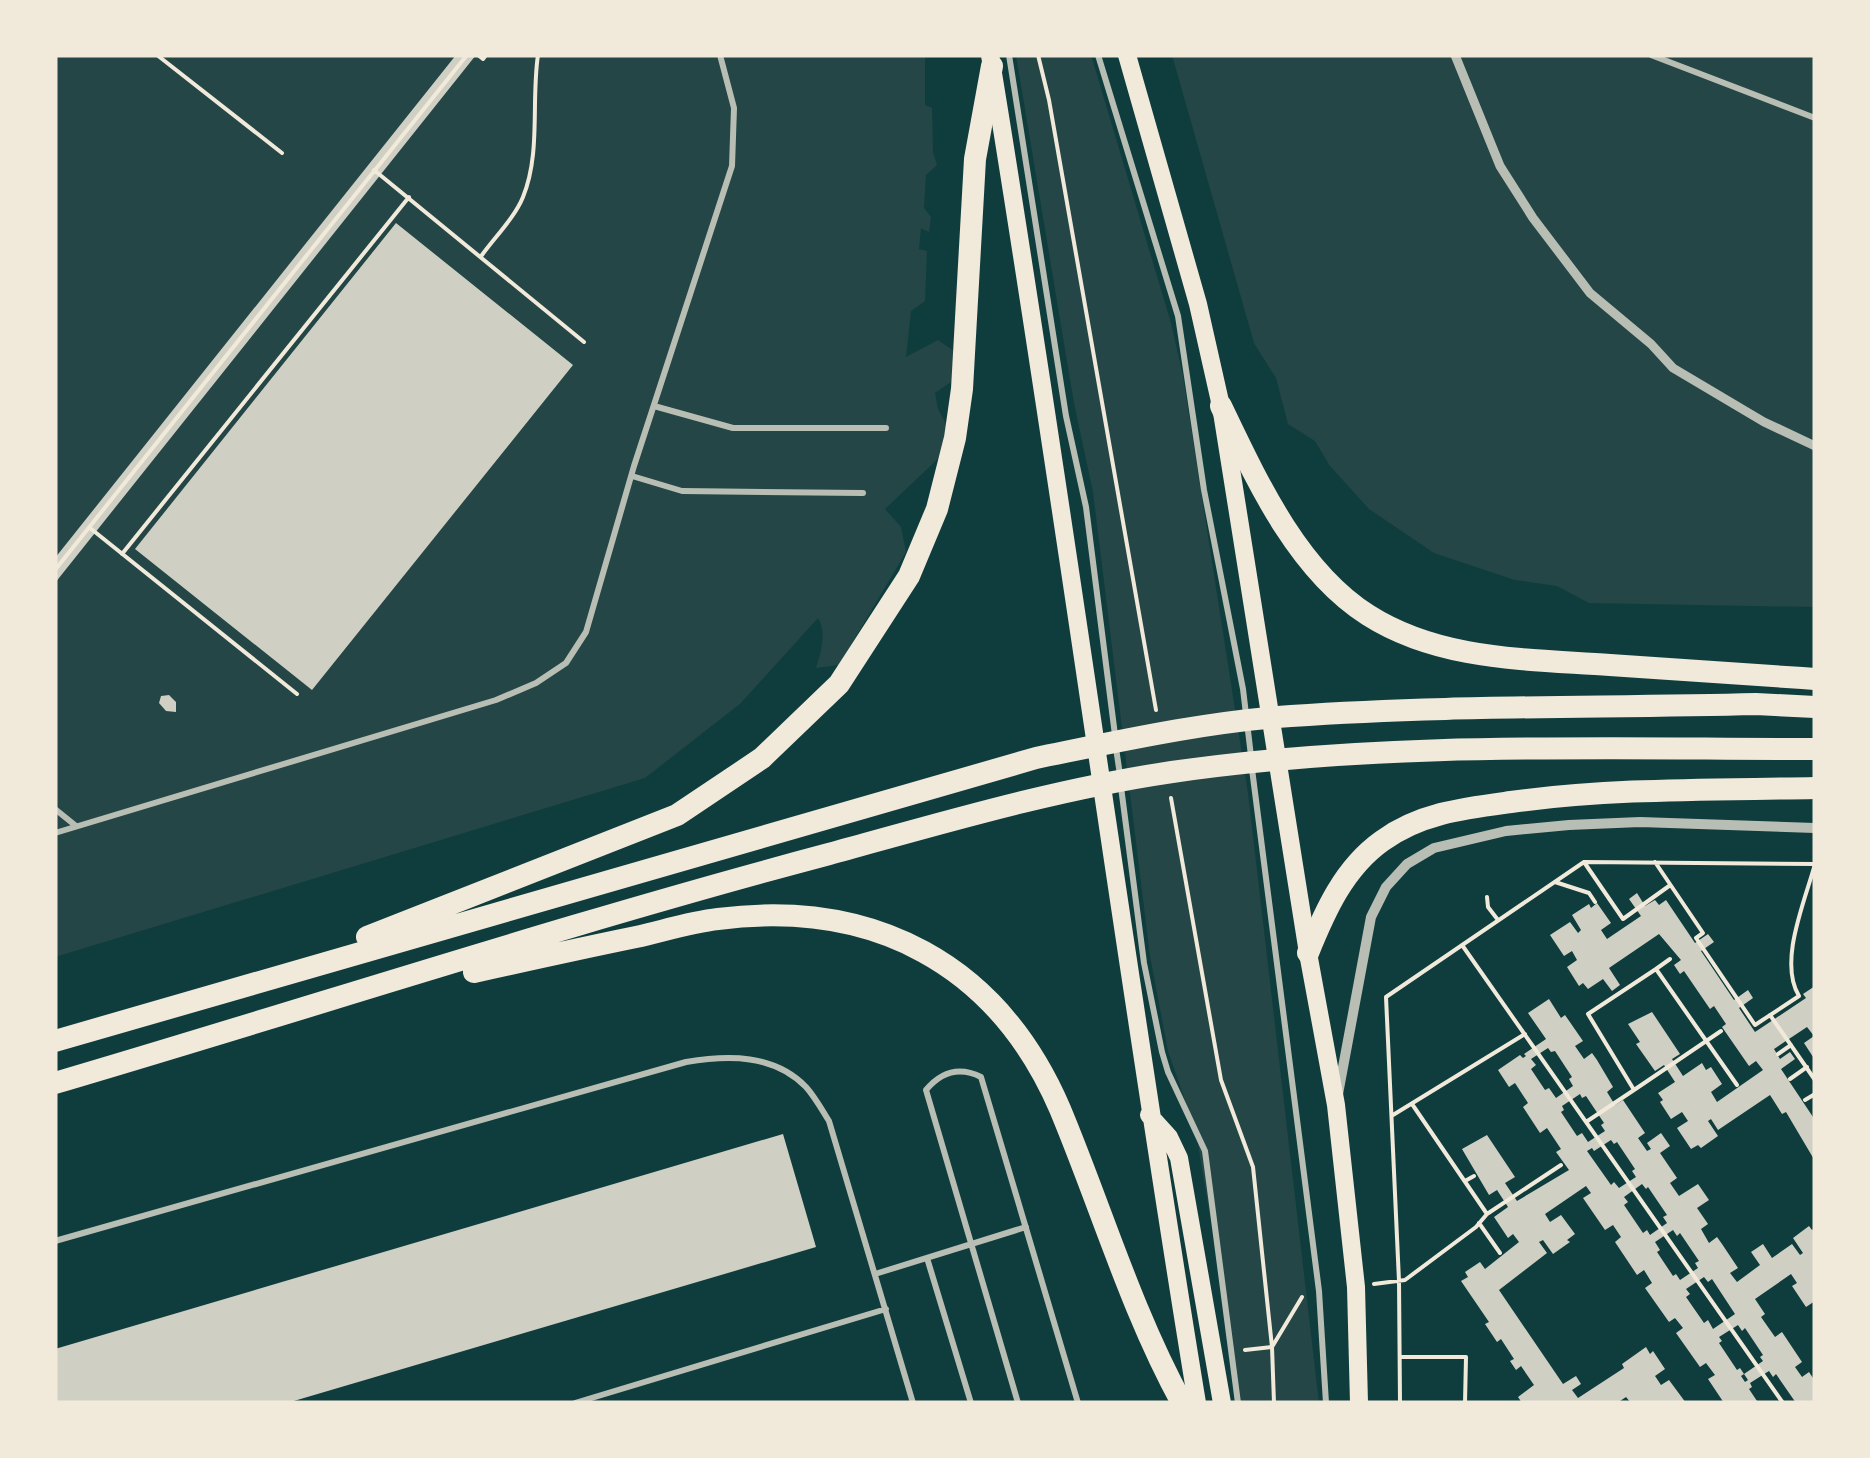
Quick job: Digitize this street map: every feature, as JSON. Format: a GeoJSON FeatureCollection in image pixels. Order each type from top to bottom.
{"type":"FeatureCollection","features":[{"type":"Feature","properties":{"kind":"highway"},"geometry":{"type":"LineString","coordinates":[[260,982],[435,909],[677,816],[762,758],[839,684],[909,576],[937,510],[955,438],[962,389],[975,158],[997,59]]}},
{"type":"Feature","properties":{"kind":"highway"},"geometry":{"type":"LineString","coordinates":[[1221,406],[1250,466],[1294,539],[1326,580],[1366,614],[1401,633],[1446,649],[1504,658],[1815,679]]}},
{"type":"Feature","properties":{"kind":"highway"},"geometry":{"type":"LineString","coordinates":[[55,1041],[1036,758],[1288,716],[1756,704],[1815,706]]}},
{"type":"Feature","properties":{"kind":"highway"},"geometry":{"type":"LineString","coordinates":[[55,1083],[726,881],[1036,798],[1168,773],[1282,758],[1566,749],[1815,749]]}},
{"type":"Feature","properties":{"kind":"highway"},"geometry":{"type":"LineString","coordinates":[[1308,953],[1334,895],[1360,858],[1402,828],[1448,810],[1573,794],[1815,788]]}},
{"type":"Feature","properties":{"kind":"highway"},"geometry":{"type":"LineString","coordinates":[[314,1007],[718,919],[834,918],[889,935],[946,965],[979,990],[1038,1065],[1059,1107],[1150,1341],[1182,1403]]}},
{"type":"Feature","properties":{"kind":"main road"},"geometry":{"type":"LineString","coordinates":[[1128,55],[1198,304],[1221,406],[1336,1105],[1356,1287],[1357,1397]]}},
{"type":"Feature","properties":{"kind":"main road"},"geometry":{"type":"LineString","coordinates":[[997,59],[1149,1114],[1197,1403]]}},
{"type":"Feature","properties":{"kind":"main road"},"geometry":{"type":"LineString","coordinates":[[1149,1114],[1169,1137],[1178,1158],[1222,1403]]}},
{"type":"Feature","properties":{"kind":"street"},"geometry":{"type":"LineString","coordinates":[[1455,55],[1500,166],[1590,294],[1651,344],[1673,368],[1764,422],[1815,446]]}},
{"type":"Feature","properties":{"kind":"street"},"geometry":{"type":"LineString","coordinates":[[1336,1105],[1372,918],[1386,887],[1407,864],[1434,848],[1506,832],[1604,824],[1815,828]]}},
{"type":"Feature","properties":{"kind":"lane"},"geometry":{"type":"LineString","coordinates":[[55,833],[496,700],[536,683],[566,663],[586,632],[732,166],[734,108],[720,55]]}},
{"type":"Feature","properties":{"kind":"lane"},"geometry":{"type":"LineString","coordinates":[[1098,55],[1178,316],[1204,490],[1243,689],[1319,1291],[1326,1403]]}},
{"type":"Feature","properties":{"kind":"lane"},"geometry":{"type":"LineString","coordinates":[[1652,55],[1815,118]]}},
{"type":"Feature","properties":{"kind":"lane"},"geometry":{"type":"LineString","coordinates":[[997,59],[1086,507],[1144,962],[1168,1072],[1205,1151],[1238,1403]]}},
{"type":"Feature","properties":{"kind":"lane"},"geometry":{"type":"LineString","coordinates":[[654,406],[732,428],[886,428]]}},
{"type":"Feature","properties":{"kind":"lane"},"geometry":{"type":"LineString","coordinates":[[632,476],[682,491],[863,493]]}},
{"type":"Feature","properties":{"kind":"lane"},"geometry":{"type":"LineString","coordinates":[[55,809],[76,826]]}},
{"type":"Feature","properties":{"kind":"lane"},"geometry":{"type":"LineString","coordinates":[[55,1241],[686,1062],[730,1055],[773,1065],[806,1086],[830,1120],[914,1403]]}},
{"type":"Feature","properties":{"kind":"lane"},"geometry":{"type":"LineString","coordinates":[[1018,1403],[926,1090],[938,1076],[967,1070],[981,1078],[1078,1403]]}},
{"type":"Feature","properties":{"kind":"lane"},"geometry":{"type":"LineString","coordinates":[[875,1274],[1026,1227]]}},
{"type":"Feature","properties":{"kind":"lane"},"geometry":{"type":"LineString","coordinates":[[927,1258],[971,1403]]}},
{"type":"Feature","properties":{"kind":"lane"},"geometry":{"type":"LineString","coordinates":[[574,1403],[886,1309]]}},
{"type":"Feature","properties":{"kind":"path"},"geometry":{"type":"LineString","coordinates":[[158,55],[282,153]]}},
{"type":"Feature","properties":{"kind":"path"},"geometry":{"type":"LineString","coordinates":[[55,570],[467,55]]}},
{"type":"Feature","properties":{"kind":"path"},"geometry":{"type":"LineString","coordinates":[[478,55],[483,59],[486,55]]}},
{"type":"Feature","properties":{"kind":"path"},"geometry":{"type":"LineString","coordinates":[[481,257],[523,198],[535,152],[533,91],[538,55]]}},
{"type":"Feature","properties":{"kind":"path"},"geometry":{"type":"LineString","coordinates":[[374,170],[584,342]]}},
{"type":"Feature","properties":{"kind":"path"},"geometry":{"type":"LineString","coordinates":[[122,554],[409,197]]}},
{"type":"Feature","properties":{"kind":"path"},"geometry":{"type":"LineString","coordinates":[[89,527],[297,694]]}},
{"type":"Feature","properties":{"kind":"path"},"geometry":{"type":"LineString","coordinates":[[1584,862],[1623,919],[1670,885]]}},
{"type":"Feature","properties":{"kind":"path"},"geometry":{"type":"LineString","coordinates":[[1400,1403],[1399,1281],[1386,997],[1584,862],[1655,862],[1815,864],[1790,958],[1792,984],[1799,996],[1755,1025],[1696,938],[1704,933],[1655,862]]}},
{"type":"Feature","properties":{"kind":"path"},"geometry":{"type":"LineString","coordinates":[[1555,882],[1589,894],[1595,902]]}},
{"type":"Feature","properties":{"kind":"path"},"geometry":{"type":"LineString","coordinates":[[1487,897],[1498,920]]}},
{"type":"Feature","properties":{"kind":"path"},"geometry":{"type":"LineString","coordinates":[[1462,945],[1783,1403]]}},
{"type":"Feature","properties":{"kind":"path"},"geometry":{"type":"LineString","coordinates":[[1634,1090],[1588,1014],[1670,959]]}},
{"type":"Feature","properties":{"kind":"path"},"geometry":{"type":"LineString","coordinates":[[1656,969],[1737,1085]]}},
{"type":"Feature","properties":{"kind":"path"},"geometry":{"type":"LineString","coordinates":[[1770,1014],[1815,1080]]}},
{"type":"Feature","properties":{"kind":"path"},"geometry":{"type":"LineString","coordinates":[[1586,1122],[1722,1031]]}},
{"type":"Feature","properties":{"kind":"path"},"geometry":{"type":"LineString","coordinates":[[1392,1116],[1525,1034]]}},
{"type":"Feature","properties":{"kind":"path"},"geometry":{"type":"LineString","coordinates":[[1778,1054],[1791,1045]]}},
{"type":"Feature","properties":{"kind":"path"},"geometry":{"type":"LineString","coordinates":[[1790,1079],[1806,1068]]}},
{"type":"Feature","properties":{"kind":"path"},"geometry":{"type":"LineString","coordinates":[[1805,1100],[1815,1094]]}},
{"type":"Feature","properties":{"kind":"path"},"geometry":{"type":"LineString","coordinates":[[1412,1104],[1487,1214]]}},
{"type":"Feature","properties":{"kind":"path"},"geometry":{"type":"LineString","coordinates":[[1356,1287],[1405,1280],[1487,1214],[1561,1166]]}},
{"type":"Feature","properties":{"kind":"path"},"geometry":{"type":"LineString","coordinates":[[1464,1181],[1474,1176]]}},
{"type":"Feature","properties":{"kind":"path"},"geometry":{"type":"LineString","coordinates":[[1480,1223],[1500,1253]]}},
{"type":"Feature","properties":{"kind":"path"},"geometry":{"type":"LineString","coordinates":[[1233,1352],[1272,1346],[1305,1293],[1319,1291]]}},
{"type":"Feature","properties":{"kind":"path"},"geometry":{"type":"LineString","coordinates":[[1400,1357],[1466,1357],[1465,1403]]}},
{"type":"Feature","properties":{"kind":"shaded area"},"geometry":{"type":"Polygon","coordinates":[[[55,55],[925,55],[925,105],[932,108],[937,165],[926,175],[924,208],[931,217],[929,232],[921,228],[919,249],[927,251],[925,301],[911,311],[906,357],[938,340],[954,351],[954,380],[935,393],[938,409],[949,429],[942,455],[885,509],[901,527],[906,552],[839,665],[816,668],[823,636],[818,618],[741,703],[645,778],[55,957],[55,55]]]}},
{"type":"Feature","properties":{"kind":"shaded area"},"geometry":{"type":"Polygon","coordinates":[[[1016,55],[1091,55],[1171,323],[1183,376],[1248,793],[1319,1403],[1234,1403],[1234,1360],[1196,1132],[1168,1051],[1150,956],[1093,492],[1074,403],[1016,55]]]}},
{"type":"Feature","properties":{"kind":"shaded area"},"geometry":{"type":"Polygon","coordinates":[[[1172,55],[1815,55],[1815,607],[1589,603],[1557,586],[1515,580],[1434,553],[1369,509],[1330,466],[1315,441],[1288,424],[1276,378],[1254,343],[1172,55]]]}},
{"type":"Feature","properties":{"kind":"building"},"geometry":{"type":"Polygon","coordinates":[[[456,55],[476,55],[55,583],[55,558],[456,55]]]}},
{"type":"Feature","properties":{"kind":"building"},"geometry":{"type":"Polygon","coordinates":[[[396,223],[573,365],[312,690],[135,549],[396,223]]]}},
{"type":"Feature","properties":{"kind":"building"},"geometry":{"type":"Polygon","coordinates":[[[169,695],[176,702],[176,712],[166,711],[159,703],[161,696],[169,695]]]}},
{"type":"Feature","properties":{"kind":"building"},"geometry":{"type":"Polygon","coordinates":[[[1637,893],[1645,906],[1655,900],[1659,905],[1666,900],[1695,943],[1708,934],[1714,942],[1701,951],[1734,1000],[1748,990],[1753,998],[1739,1008],[1755,1032],[1806,998],[1803,994],[1815,986],[1815,1060],[1804,1043],[1814,1036],[1807,1027],[1774,1049],[1780,1059],[1790,1052],[1795,1059],[1781,1069],[1815,1120],[1815,1161],[1786,1112],[1782,1114],[1770,1095],[1718,1130],[1711,1119],[1708,1121],[1718,1136],[1701,1148],[1698,1145],[1691,1149],[1677,1128],[1688,1121],[1682,1112],[1671,1119],[1660,1102],[1663,1100],[1658,1093],[1675,1082],[1664,1065],[1655,1071],[1636,1044],[1640,1042],[1628,1024],[1652,1012],[1680,1054],[1672,1059],[1683,1076],[1702,1063],[1706,1070],[1711,1067],[1722,1084],[1711,1092],[1717,1102],[1763,1070],[1756,1061],[1749,1066],[1722,1027],[1726,1024],[1714,1006],[1710,1009],[1684,971],[1680,974],[1674,965],[1681,960],[1659,934],[1609,968],[1620,985],[1612,991],[1603,979],[1588,989],[1583,983],[1579,986],[1567,967],[1577,960],[1572,951],[1564,956],[1550,935],[1570,922],[1578,933],[1581,930],[1572,915],[1597,903],[1611,923],[1601,930],[1607,939],[1641,916],[1629,899],[1637,893]]]}},
{"type":"Feature","properties":{"kind":"building"},"geometry":{"type":"Polygon","coordinates":[[[1549,999],[1583,1041],[1575,1046],[1584,1059],[1592,1053],[1597,1060],[1613,1087],[1607,1092],[1615,1105],[1623,1100],[1645,1133],[1638,1138],[1647,1151],[1651,1149],[1647,1143],[1661,1133],[1670,1146],[1660,1153],[1677,1178],[1670,1183],[1679,1196],[1698,1184],[1709,1200],[1697,1208],[1708,1224],[1701,1229],[1709,1243],[1717,1237],[1722,1244],[1738,1268],[1730,1273],[1737,1282],[1760,1265],[1751,1252],[1763,1244],[1772,1258],[1792,1244],[1800,1255],[1803,1253],[1793,1238],[1809,1226],[1815,1228],[1815,1301],[1806,1307],[1792,1286],[1797,1283],[1791,1274],[1755,1299],[1765,1314],[1761,1317],[1775,1337],[1782,1332],[1802,1362],[1795,1367],[1802,1377],[1809,1372],[1815,1381],[1815,1403],[1796,1403],[1776,1374],[1773,1377],[1769,1371],[1750,1383],[1749,1389],[1757,1401],[1724,1403],[1708,1379],[1715,1375],[1706,1363],[1700,1367],[1676,1333],[1683,1328],[1675,1318],[1669,1322],[1645,1288],[1652,1283],[1644,1270],[1637,1275],[1615,1242],[1621,1237],[1613,1225],[1605,1230],[1583,1198],[1591,1193],[1586,1186],[1545,1214],[1550,1222],[1561,1215],[1575,1234],[1567,1240],[1570,1242],[1553,1254],[1543,1240],[1539,1242],[1547,1253],[1499,1290],[1563,1384],[1576,1376],[1581,1384],[1572,1390],[1578,1398],[1624,1368],[1622,1364],[1646,1347],[1665,1369],[1655,1376],[1661,1385],[1669,1380],[1686,1403],[1631,1403],[1626,1397],[1617,1403],[1522,1403],[1518,1397],[1534,1385],[1521,1366],[1516,1370],[1510,1361],[1514,1359],[1501,1339],[1497,1342],[1485,1324],[1489,1322],[1461,1281],[1468,1277],[1465,1272],[1480,1262],[1485,1269],[1519,1242],[1513,1234],[1508,1238],[1494,1217],[1508,1207],[1497,1190],[1489,1195],[1462,1149],[1487,1135],[1515,1177],[1505,1183],[1517,1201],[1569,1170],[1556,1152],[1561,1149],[1547,1128],[1540,1133],[1523,1107],[1528,1103],[1515,1083],[1509,1087],[1498,1070],[1520,1055],[1523,1058],[1546,1039],[1528,1013],[1549,999]],[[1548,1048],[1531,1059],[1536,1065],[1531,1069],[1545,1090],[1549,1088],[1556,1098],[1573,1086],[1569,1079],[1572,1077],[1555,1051],[1548,1048]],[[1580,1094],[1562,1106],[1561,1112],[1577,1136],[1582,1133],[1588,1142],[1605,1131],[1586,1096],[1582,1098],[1580,1094]],[[1611,1140],[1594,1151],[1587,1151],[1611,1185],[1614,1182],[1619,1188],[1636,1177],[1617,1142],[1611,1140]],[[1642,1184],[1624,1197],[1628,1202],[1624,1205],[1643,1233],[1647,1230],[1650,1235],[1667,1223],[1663,1217],[1667,1215],[1648,1187],[1642,1184]],[[1673,1230],[1655,1242],[1660,1250],[1657,1252],[1673,1276],[1676,1274],[1680,1280],[1698,1268],[1695,1263],[1699,1261],[1680,1233],[1677,1236],[1673,1230]],[[1704,1277],[1686,1289],[1690,1294],[1686,1297],[1704,1323],[1708,1320],[1713,1329],[1735,1314],[1712,1279],[1708,1282],[1704,1277]],[[1738,1325],[1719,1337],[1719,1343],[1737,1370],[1740,1368],[1744,1374],[1763,1361],[1763,1355],[1745,1328],[1742,1331],[1738,1325]]]}},
{"type":"Feature","properties":{"kind":"building"},"geometry":{"type":"Polygon","coordinates":[[[783,1134],[816,1247],[287,1403],[55,1403],[55,1349],[783,1134]]]}}]}
